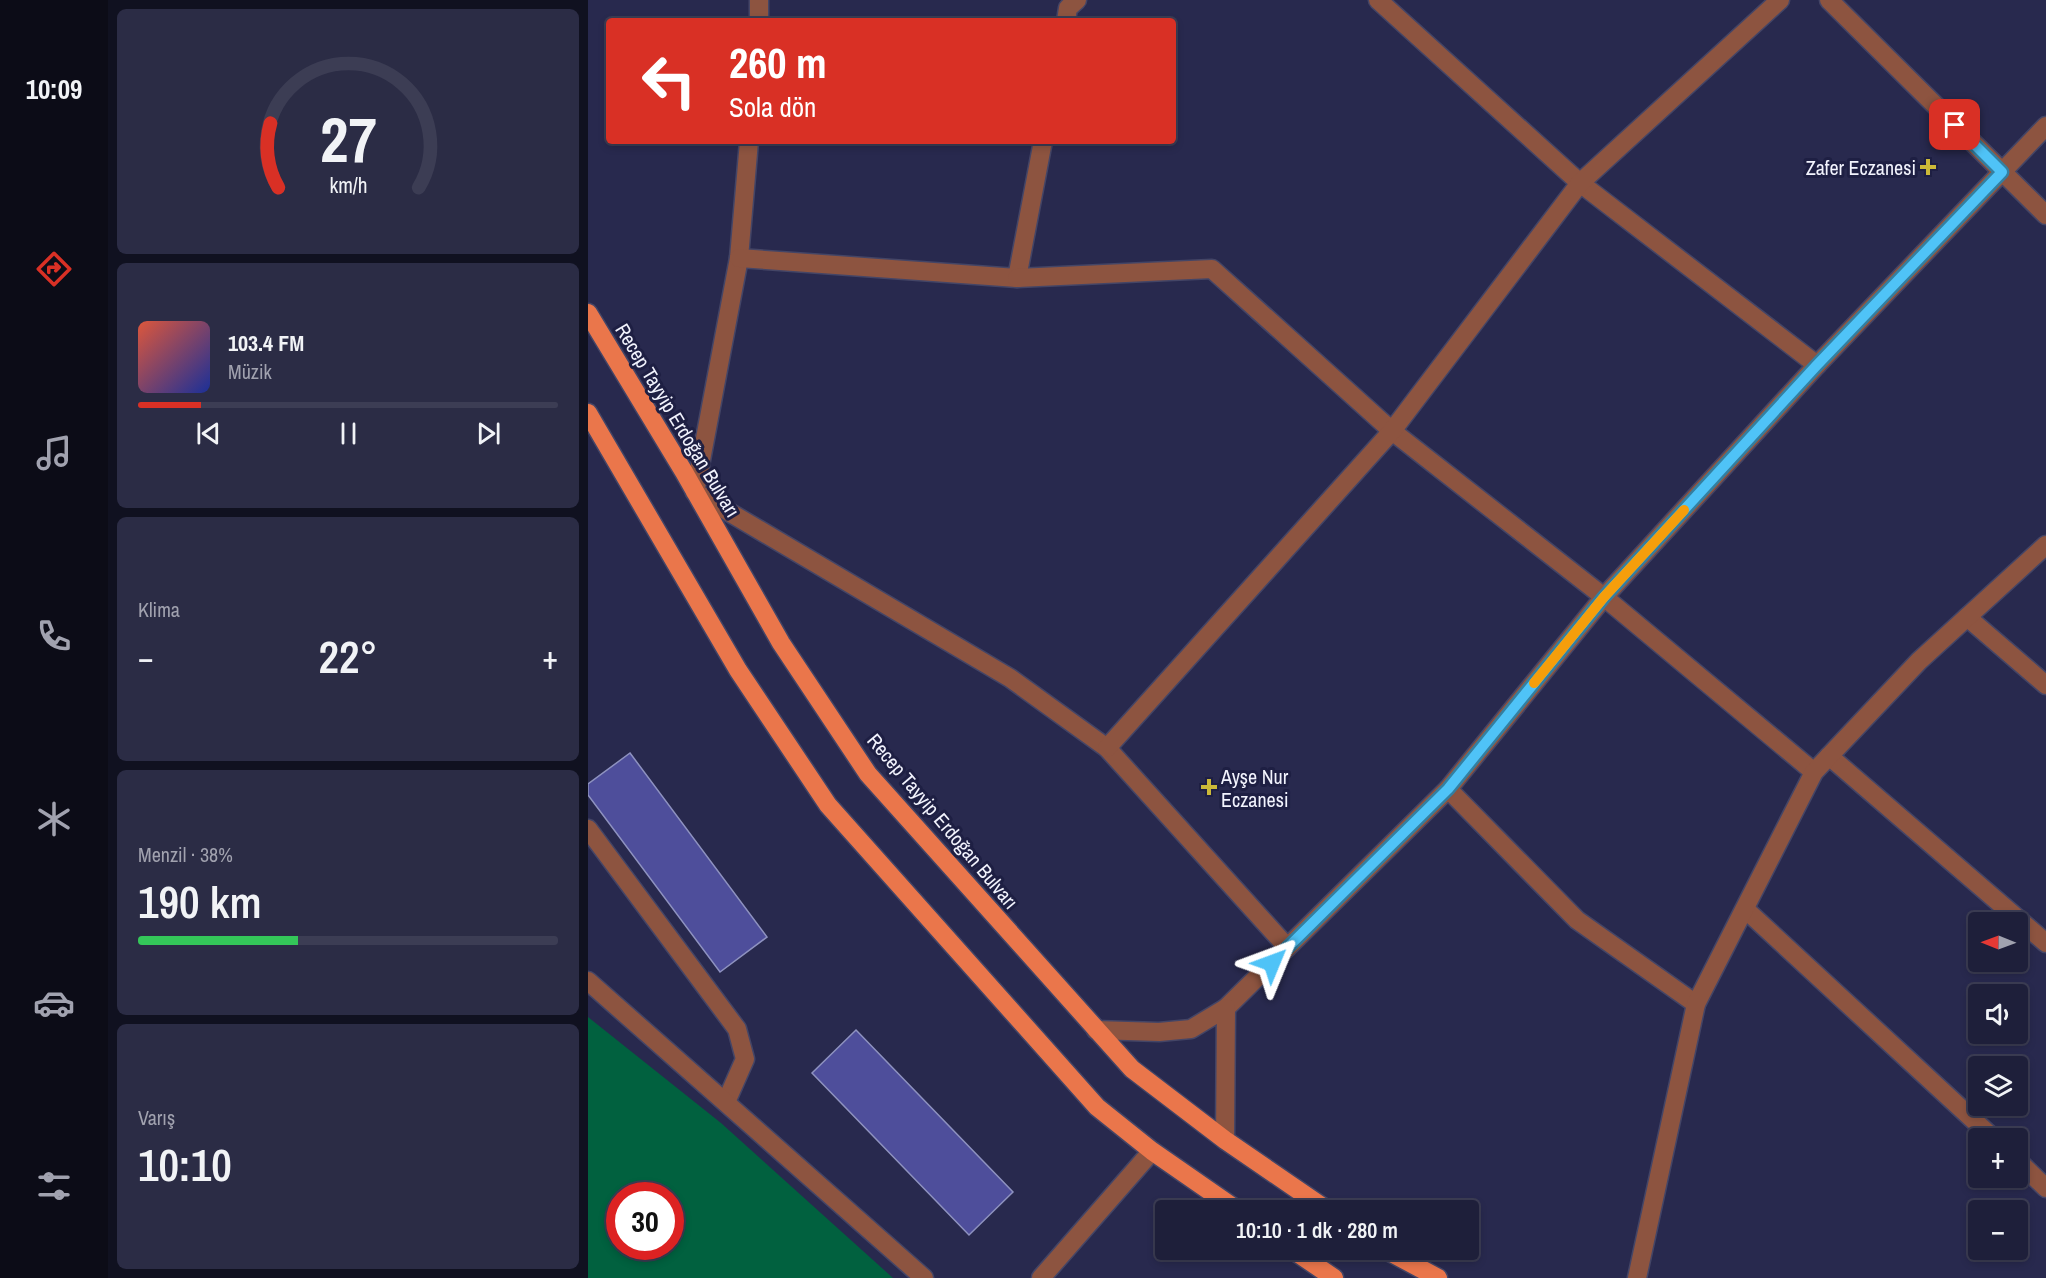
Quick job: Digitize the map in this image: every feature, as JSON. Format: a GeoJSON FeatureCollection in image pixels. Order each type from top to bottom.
{"type":"FeatureCollection","features":[{"type":"Feature","properties":{"kind":"main road","name":"Recep Tayyip Erdoğan Bulvarı"},"geometry":{"type":"LineString","coordinates":[[588,313],[695,492],[781,643],[868,774],[1132,1070],[1312,1200]]}},
{"type":"Feature","properties":{"kind":"main road"},"geometry":{"type":"LineString","coordinates":[[588,413],[738,670],[828,805],[1097,1107],[1152,1151],[1223,1200]]}},
{"type":"Feature","properties":{"kind":"main road"},"geometry":{"type":"LineString","coordinates":[[1308,1260],[1334,1278]]}},
{"type":"Feature","properties":{"kind":"main road"},"geometry":{"type":"LineString","coordinates":[[1405,1260],[1438,1278]]}},
{"type":"Feature","properties":{"kind":"street"},"geometry":{"type":"LineString","coordinates":[[759,0],[759,18]]}},
{"type":"Feature","properties":{"kind":"street"},"geometry":{"type":"LineString","coordinates":[[1066,18],[1068,8],[1077,0]]}},
{"type":"Feature","properties":{"kind":"street"},"geometry":{"type":"LineString","coordinates":[[1378,0],[1580,183],[1817,365]]}},
{"type":"Feature","properties":{"kind":"street"},"geometry":{"type":"LineString","coordinates":[[1107,748],[1392,431],[1580,183],[1780,0]]}},
{"type":"Feature","properties":{"kind":"street"},"geometry":{"type":"LineString","coordinates":[[1829,0],[2046,215]]}},
{"type":"Feature","properties":{"kind":"street"},"geometry":{"type":"LineString","coordinates":[[1096,1030],[1159,1032],[1191,1029],[1226,1008],[1448,789],[1604,597],[1817,365],[2046,126]]}},
{"type":"Feature","properties":{"kind":"street"},"geometry":{"type":"LineString","coordinates":[[749,144],[739,258],[695,492],[1010,678],[1107,748],[1287,947]]}},
{"type":"Feature","properties":{"kind":"street"},"geometry":{"type":"LineString","coordinates":[[1017,278],[1042,144]]}},
{"type":"Feature","properties":{"kind":"street"},"geometry":{"type":"LineString","coordinates":[[739,258],[1017,278],[1212,269],[1392,431],[1604,597],[1814,772]]}},
{"type":"Feature","properties":{"kind":"street"},"geometry":{"type":"LineString","coordinates":[[1637,1278],[1696,1004],[1814,772],[1919,661],[2046,545]]}},
{"type":"Feature","properties":{"kind":"street"},"geometry":{"type":"LineString","coordinates":[[1967,617],[2046,686]]}},
{"type":"Feature","properties":{"kind":"street"},"geometry":{"type":"LineString","coordinates":[[1829,756],[2046,943]]}},
{"type":"Feature","properties":{"kind":"street"},"geometry":{"type":"LineString","coordinates":[[1448,789],[1576,920],[1696,1004]]}},
{"type":"Feature","properties":{"kind":"street"},"geometry":{"type":"LineString","coordinates":[[588,829],[737,1029],[745,1059],[726,1102]]}},
{"type":"Feature","properties":{"kind":"street"},"geometry":{"type":"LineString","coordinates":[[1745,909],[1982,1128]]}},
{"type":"Feature","properties":{"kind":"street"},"geometry":{"type":"LineString","coordinates":[[588,981],[924,1278]]}},
{"type":"Feature","properties":{"kind":"street"},"geometry":{"type":"LineString","coordinates":[[1226,1008],[1226,1140]]}},
{"type":"Feature","properties":{"kind":"street"},"geometry":{"type":"LineString","coordinates":[[1041,1278],[1152,1151]]}},
{"type":"Feature","properties":{"kind":"street"},"geometry":{"type":"LineString","coordinates":[[2028,1171],[2046,1188]]}},
{"type":"Feature","properties":{"kind":"green space"},"geometry":{"type":"Polygon","coordinates":[[[588,1017],[721,1123],[893,1278],[588,1278],[588,1017]]]}},
{"type":"Feature","properties":{"kind":"building"},"geometry":{"type":"Polygon","coordinates":[[[630,753],[767,937],[720,972],[588,795],[588,784],[630,753]]]}},
{"type":"Feature","properties":{"kind":"building"},"geometry":{"type":"Polygon","coordinates":[[[856,1030],[1013,1192],[969,1235],[812,1073],[856,1030]]]}},
{"type":"Feature","properties":{"kind":"slow traffic"},"geometry":{"type":"LineString","coordinates":[[1534,683],[1604,597],[1684,510]]}},
{"type":"Feature","properties":{"kind":"place","name":"Zafer Eczanesi"},"geometry":{"type":"Point","coordinates":[1928,167]}},
{"type":"Feature","properties":{"kind":"place","name":"Ayşe Nur Eczanesi"},"geometry":{"type":"Point","coordinates":[1209,787]}},
{"type":"Feature","properties":{"kind":"route"},"geometry":{"type":"LineString","coordinates":[[1272,963],[1448,789],[1604,597],[1817,365],[2002,172],[1955,125]]}}]}
